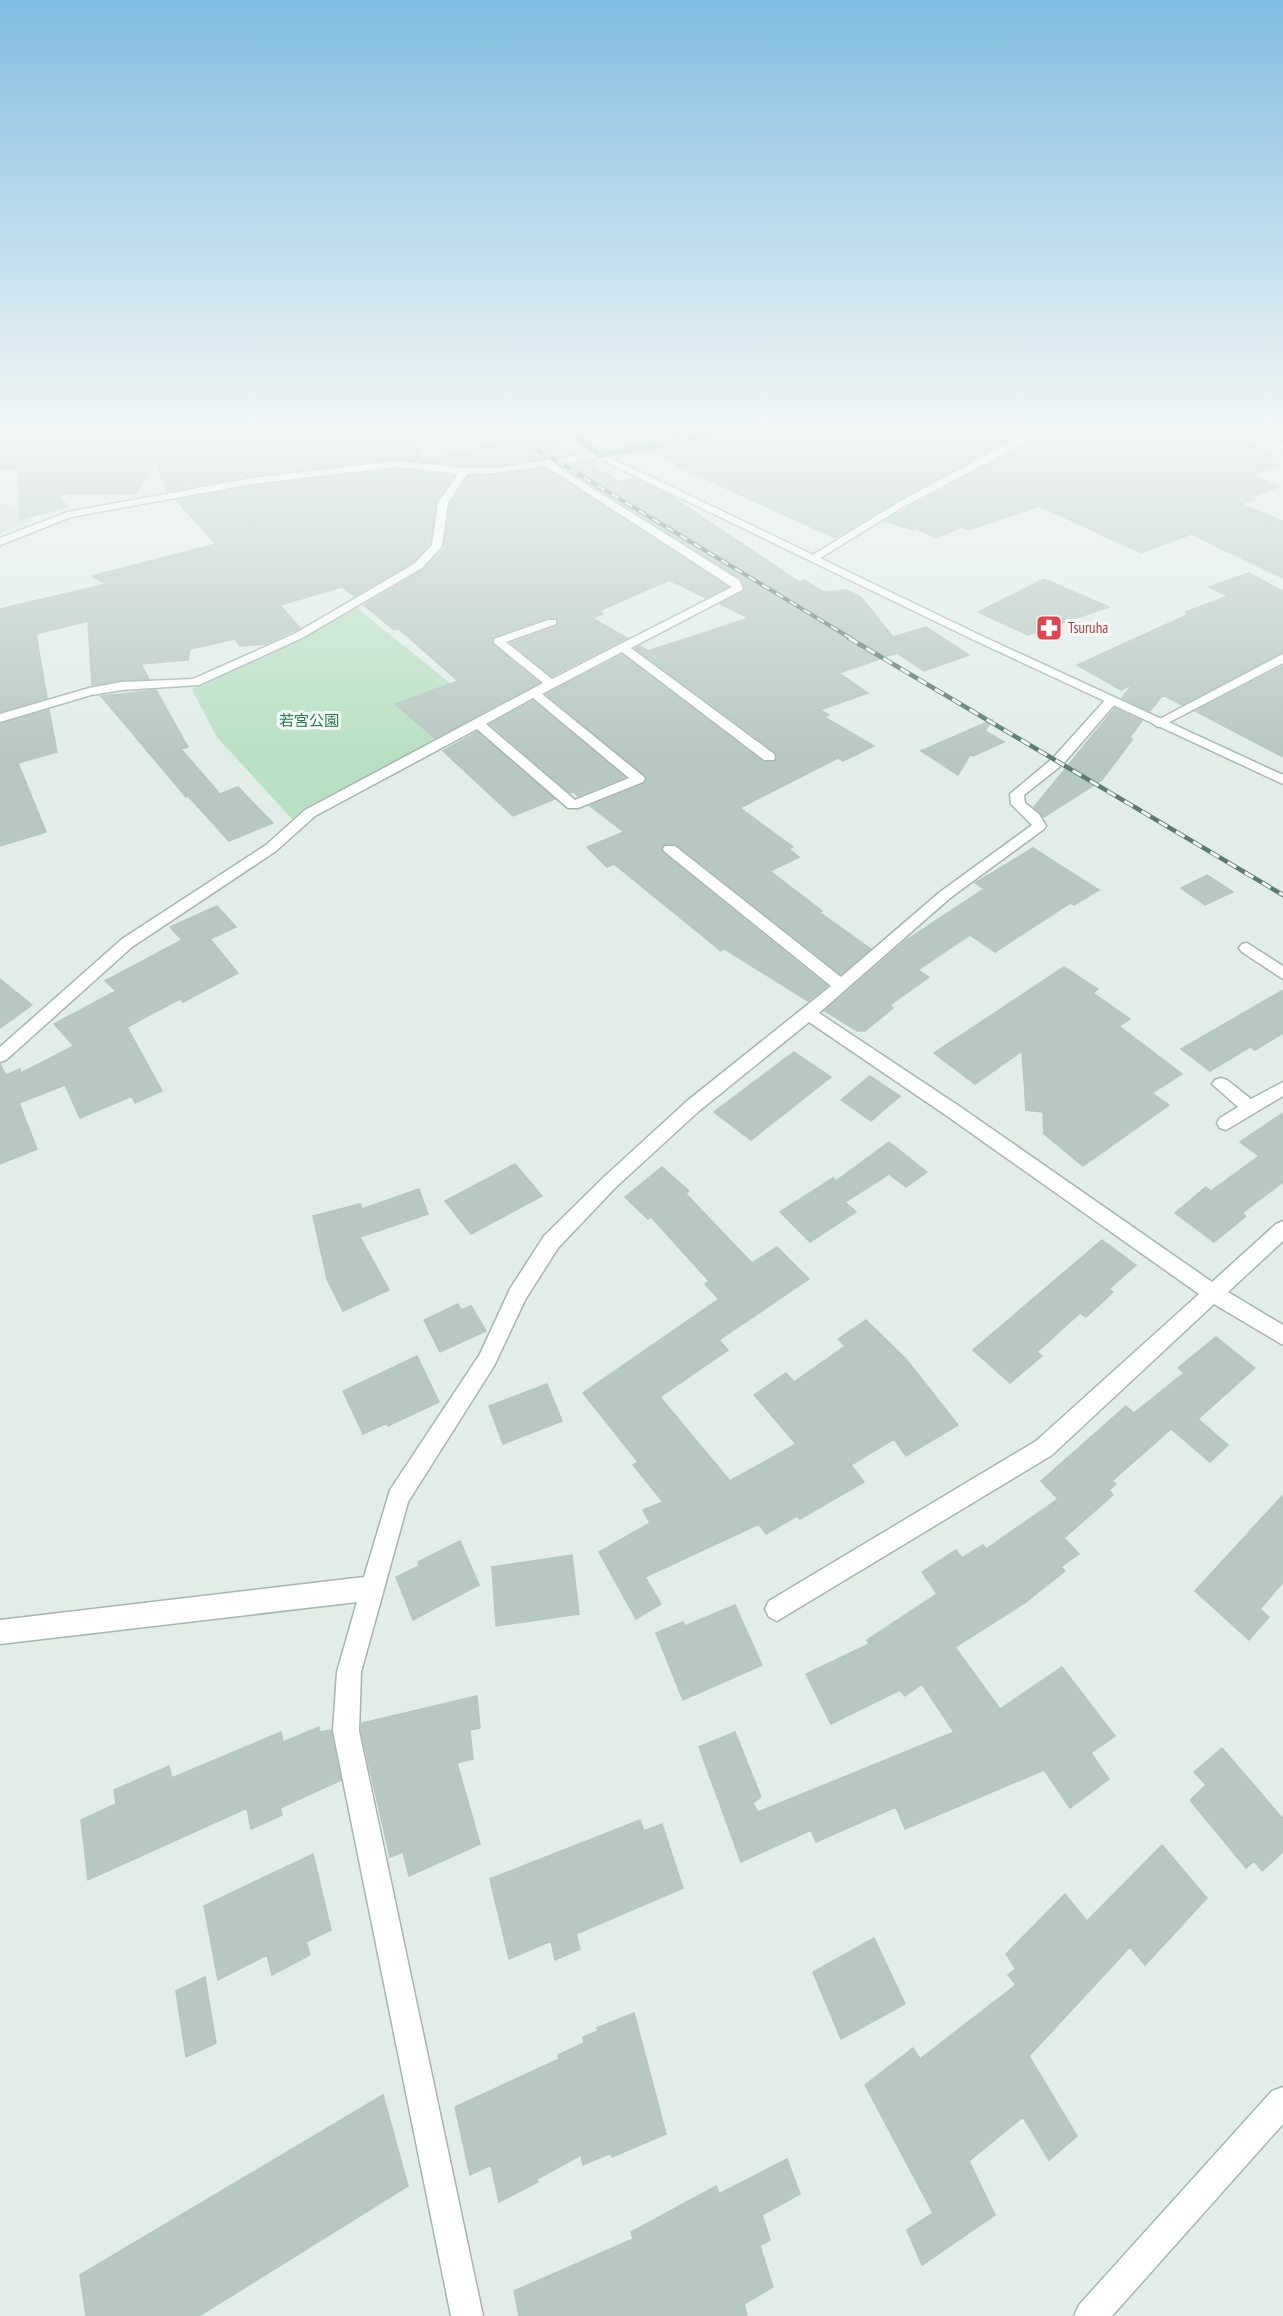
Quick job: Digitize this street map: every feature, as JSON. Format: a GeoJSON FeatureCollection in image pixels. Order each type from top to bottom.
{"type":"FeatureCollection","features":[{"type":"Feature","properties":{"kind":"street"},"geometry":{"type":"LineString","coordinates":[[0,542],[14,536]]}},
{"type":"Feature","properties":{"kind":"street"},"geometry":{"type":"LineString","coordinates":[[0,718],[89,692],[122,686],[195,682],[298,636],[418,566],[431,555],[437,546],[438,536]]}},
{"type":"Feature","properties":{"kind":"street"},"geometry":{"type":"LineString","coordinates":[[0,1056],[127,943],[271,848],[310,813],[551,684],[738,588],[735,582],[663,536]]}},
{"type":"Feature","properties":{"kind":"street"},"geometry":{"type":"LineString","coordinates":[[767,536],[1111,701],[1283,780]]}},
{"type":"Feature","properties":{"kind":"street"},"geometry":{"type":"LineString","coordinates":[[813,558],[849,536]]}},
{"type":"Feature","properties":{"kind":"street"},"geometry":{"type":"LineString","coordinates":[[551,684],[498,641],[552,622]]}},
{"type":"Feature","properties":{"kind":"street"},"geometry":{"type":"LineString","coordinates":[[624,648],[769,757]]}},
{"type":"Feature","properties":{"kind":"street"},"geometry":{"type":"LineString","coordinates":[[1158,723],[1283,658]]}},
{"type":"Feature","properties":{"kind":"street"},"geometry":{"type":"LineString","coordinates":[[478,723],[573,805],[638,779],[534,693]]}},
{"type":"Feature","properties":{"kind":"street"},"geometry":{"type":"LineString","coordinates":[[467,2316],[346,1731],[349,1672],[398,1498],[487,1360],[517,1295],[550,1242],[610,1182],[693,1106],[842,986],[945,895],[1039,826],[1034,817],[1018,804],[1017,794],[1058,761],[1111,701]]}},
{"type":"Feature","properties":{"kind":"street"},"geometry":{"type":"LineString","coordinates":[[670,849],[842,986]]}},
{"type":"Feature","properties":{"kind":"street"},"geometry":{"type":"LineString","coordinates":[[1247,948],[1283,974]]}},
{"type":"Feature","properties":{"kind":"street"},"geometry":{"type":"LineString","coordinates":[[808,1014],[953,1111],[1214,1294],[1283,1336]]}},
{"type":"Feature","properties":{"kind":"street"},"geometry":{"type":"LineString","coordinates":[[1221,1084],[1250,1108]]}},
{"type":"Feature","properties":{"kind":"street"},"geometry":{"type":"LineString","coordinates":[[1226,1122],[1283,1088]]}},
{"type":"Feature","properties":{"kind":"street"},"geometry":{"type":"LineString","coordinates":[[777,1609],[1044,1448],[1283,1229]]}},
{"type":"Feature","properties":{"kind":"street"},"geometry":{"type":"LineString","coordinates":[[0,1632],[373,1588]]}},
{"type":"Feature","properties":{"kind":"street"},"geometry":{"type":"LineString","coordinates":[[1090,2316],[1283,2102]]}},
{"type":"Feature","properties":{"kind":"green space","name":"若宮公園"},"geometry":{"type":"Polygon","coordinates":[[[357,608],[487,713],[292,819],[216,736],[192,689],[357,608]]]}},
{"type":"Feature","properties":{"kind":"building"},"geometry":{"type":"Polygon","coordinates":[[[209,536],[431,536],[430,544],[413,562],[354,596],[342,587],[280,605],[300,628],[266,644],[240,646],[235,639],[190,649],[188,660],[141,664],[149,679],[122,680],[92,685],[88,621],[36,634],[47,698],[0,712],[0,609],[106,584],[92,576],[216,544],[209,536]]]}},
{"type":"Feature","properties":{"kind":"building"},"geometry":{"type":"Polygon","coordinates":[[[446,536],[650,536],[728,587],[706,598],[669,580],[599,611],[603,614],[592,618],[627,638],[552,676],[511,643],[557,626],[558,618],[547,618],[493,637],[493,645],[539,683],[435,738],[395,704],[458,681],[399,629],[394,630],[364,605],[423,570],[444,548],[446,536]]]}},
{"type":"Feature","properties":{"kind":"building"},"geometry":{"type":"Polygon","coordinates":[[[673,536],[731,536],[799,582],[804,580],[824,592],[847,590],[861,597],[893,637],[926,627],[969,655],[924,671],[897,653],[839,673],[868,693],[820,710],[829,715],[824,717],[874,746],[843,761],[838,758],[740,808],[793,847],[789,849],[799,857],[770,871],[822,911],[819,912],[871,949],[841,974],[676,844],[665,844],[661,848],[664,854],[827,986],[808,1001],[723,948],[721,951],[614,864],[607,867],[587,847],[624,832],[590,806],[644,784],[647,778],[546,694],[622,655],[763,762],[774,762],[777,758],[775,752],[635,648],[640,646],[648,651],[749,618],[720,604],[744,591],[745,587],[741,579],[673,536]]]}},
{"type":"Feature","properties":{"kind":"building"},"geometry":{"type":"Polygon","coordinates":[[[1105,536],[1186,536],[1141,553],[1105,536]]]}},
{"type":"Feature","properties":{"kind":"building"},"geometry":{"type":"Polygon","coordinates":[[[1195,536],[1283,536],[1283,578],[1195,536]]]}},
{"type":"Feature","properties":{"kind":"building"},"geometry":{"type":"Polygon","coordinates":[[[1248,573],[1283,591],[1283,652],[1182,705],[1163,695],[1150,711],[1122,698],[1133,684],[1121,690],[1077,665],[1187,615],[1186,612],[1228,596],[1209,587],[1248,573]]]}},
{"type":"Feature","properties":{"kind":"building","name":"Tsuruha"},"geometry":{"type":"Polygon","coordinates":[[[1044,579],[1109,607],[1028,635],[978,612],[1044,579]]]}},
{"type":"Feature","properties":{"kind":"building"},"geometry":{"type":"Polygon","coordinates":[[[1283,666],[1283,757],[1195,711],[1283,666]]]}},
{"type":"Feature","properties":{"kind":"building"},"geometry":{"type":"Polygon","coordinates":[[[156,690],[188,747],[181,749],[220,794],[238,787],[273,823],[229,841],[188,796],[186,797],[101,696],[156,690]]]}},
{"type":"Feature","properties":{"kind":"building"},"geometry":{"type":"Polygon","coordinates":[[[533,701],[625,777],[578,796],[573,792],[570,793],[490,724],[533,701]]]}},
{"type":"Feature","properties":{"kind":"building"},"geometry":{"type":"Polygon","coordinates":[[[1115,708],[1142,721],[1130,737],[1132,740],[1102,780],[1044,817],[1034,807],[1115,708]]]}},
{"type":"Feature","properties":{"kind":"building"},"geometry":{"type":"Polygon","coordinates":[[[49,710],[57,752],[18,763],[46,832],[0,846],[0,724],[49,710]]]}},
{"type":"Feature","properties":{"kind":"building"},"geometry":{"type":"Polygon","coordinates":[[[992,720],[985,731],[1004,742],[973,756],[970,755],[958,775],[921,751],[992,720]]]}},
{"type":"Feature","properties":{"kind":"building"},"geometry":{"type":"Polygon","coordinates":[[[477,732],[555,799],[513,816],[443,751],[477,732]]]}},
{"type":"Feature","properties":{"kind":"building"},"geometry":{"type":"Polygon","coordinates":[[[1033,848],[1099,890],[1074,905],[1070,903],[995,952],[970,935],[918,970],[929,977],[890,1005],[893,1008],[865,1031],[857,1031],[825,1011],[905,941],[984,889],[975,883],[1033,848]]]}},
{"type":"Feature","properties":{"kind":"building"},"geometry":{"type":"Polygon","coordinates":[[[1207,875],[1233,892],[1205,905],[1181,888],[1207,875]]]}},
{"type":"Feature","properties":{"kind":"building"},"geometry":{"type":"Polygon","coordinates":[[[217,906],[236,927],[210,939],[238,973],[183,1002],[180,999],[127,1027],[162,1091],[135,1103],[132,1096],[80,1118],[65,1085],[19,1103],[37,1149],[0,1164],[0,1064],[6,1075],[20,1069],[21,1073],[74,1046],[54,1024],[116,991],[105,981],[182,940],[170,927],[217,906]]]}},
{"type":"Feature","properties":{"kind":"building"},"geometry":{"type":"Polygon","coordinates":[[[1064,967],[1098,989],[1093,993],[1130,1019],[1119,1026],[1182,1074],[1152,1093],[1169,1105],[1083,1166],[1044,1134],[1043,1112],[1026,1110],[1022,1051],[975,1084],[934,1053],[1064,967]]]}},
{"type":"Feature","properties":{"kind":"building"},"geometry":{"type":"Polygon","coordinates":[[[0,979],[32,1005],[0,1028],[0,979]]]}},
{"type":"Feature","properties":{"kind":"building"},"geometry":{"type":"Polygon","coordinates":[[[1283,990],[1283,1033],[1255,1050],[1250,1047],[1210,1071],[1181,1049],[1283,990]]]}},
{"type":"Feature","properties":{"kind":"building"},"geometry":{"type":"Polygon","coordinates":[[[794,1052],[831,1077],[751,1140],[714,1112],[794,1052]]]}},
{"type":"Feature","properties":{"kind":"building"},"geometry":{"type":"Polygon","coordinates":[[[870,1076],[900,1096],[871,1121],[841,1100],[870,1076]]]}},
{"type":"Feature","properties":{"kind":"building"},"geometry":{"type":"Polygon","coordinates":[[[1283,1113],[1283,1182],[1242,1213],[1246,1216],[1214,1242],[1175,1213],[1206,1187],[1211,1191],[1259,1156],[1240,1142],[1283,1113]]]}},
{"type":"Feature","properties":{"kind":"building"},"geometry":{"type":"Polygon","coordinates":[[[889,1142],[927,1172],[906,1187],[889,1174],[845,1202],[856,1212],[810,1242],[780,1212],[833,1178],[836,1181],[889,1142]]]}},
{"type":"Feature","properties":{"kind":"building"},"geometry":{"type":"Polygon","coordinates":[[[515,1164],[542,1196],[471,1234],[445,1201],[515,1164]]]}},
{"type":"Feature","properties":{"kind":"building"},"geometry":{"type":"Polygon","coordinates":[[[662,1167],[689,1191],[686,1194],[752,1263],[777,1247],[809,1279],[719,1340],[728,1350],[660,1397],[730,1481],[796,1444],[754,1395],[786,1373],[794,1382],[845,1346],[838,1339],[866,1320],[906,1359],[958,1425],[906,1456],[894,1439],[851,1465],[864,1482],[800,1519],[797,1516],[766,1534],[759,1524],[645,1577],[661,1604],[636,1619],[599,1552],[650,1523],[643,1510],[663,1502],[633,1465],[638,1462],[583,1393],[719,1299],[705,1284],[709,1281],[651,1217],[648,1219],[625,1197],[662,1167]]]}},
{"type":"Feature","properties":{"kind":"building"},"geometry":{"type":"Polygon","coordinates":[[[419,1189],[428,1214],[360,1237],[389,1290],[343,1311],[327,1279],[313,1216],[360,1204],[362,1209],[419,1189]]]}},
{"type":"Feature","properties":{"kind":"building"},"geometry":{"type":"Polygon","coordinates":[[[1102,1240],[1136,1265],[1109,1289],[1113,1292],[1086,1317],[1080,1313],[1037,1352],[1042,1356],[1010,1383],[973,1350],[1102,1240]]]}},
{"type":"Feature","properties":{"kind":"building"},"geometry":{"type":"Polygon","coordinates":[[[458,1304],[461,1310],[471,1306],[486,1331],[440,1352],[424,1320],[458,1304]]]}},
{"type":"Feature","properties":{"kind":"building"},"geometry":{"type":"Polygon","coordinates":[[[1216,1337],[1255,1368],[1198,1419],[1228,1445],[1210,1462],[1171,1429],[1112,1481],[1116,1484],[1109,1490],[1113,1495],[1064,1538],[1079,1554],[1061,1567],[1065,1571],[1026,1602],[955,1647],[1000,1709],[1062,1667],[1115,1736],[1091,1753],[1109,1779],[1070,1808],[1044,1770],[905,1829],[896,1807],[816,1842],[811,1830],[741,1862],[699,1747],[735,1732],[761,1797],[753,1803],[758,1812],[954,1732],[922,1684],[905,1696],[900,1690],[831,1724],[806,1674],[869,1644],[867,1640],[937,1594],[922,1572],[956,1550],[962,1558],[983,1545],[986,1549],[1058,1499],[1041,1481],[1126,1406],[1134,1413],[1184,1373],[1178,1368],[1216,1337]]]}},
{"type":"Feature","properties":{"kind":"building"},"geometry":{"type":"Polygon","coordinates":[[[417,1356],[439,1402],[388,1426],[387,1423],[363,1434],[343,1391],[417,1356]]]}},
{"type":"Feature","properties":{"kind":"building"},"geometry":{"type":"Polygon","coordinates":[[[547,1384],[562,1421],[503,1444],[489,1406],[547,1384]]]}},
{"type":"Feature","properties":{"kind":"building"},"geometry":{"type":"Polygon","coordinates":[[[1283,1495],[1283,1582],[1260,1609],[1269,1617],[1249,1640],[1195,1591],[1283,1495]]]}},
{"type":"Feature","properties":{"kind":"building"},"geometry":{"type":"Polygon","coordinates":[[[460,1541],[479,1585],[413,1620],[396,1577],[419,1566],[418,1562],[460,1541]]]}},
{"type":"Feature","properties":{"kind":"building"},"geometry":{"type":"Polygon","coordinates":[[[572,1555],[579,1614],[496,1626],[492,1567],[572,1555]]]}},
{"type":"Feature","properties":{"kind":"building"},"geometry":{"type":"Polygon","coordinates":[[[735,1605],[762,1665],[683,1700],[656,1633],[683,1622],[685,1626],[735,1605]]]}},
{"type":"Feature","properties":{"kind":"building"},"geometry":{"type":"Polygon","coordinates":[[[477,1696],[480,1728],[470,1730],[473,1759],[457,1763],[480,1844],[409,1876],[403,1852],[390,1857],[361,1731],[362,1723],[477,1696]]]}},
{"type":"Feature","properties":{"kind":"building"},"geometry":{"type":"Polygon","coordinates":[[[319,1727],[320,1732],[331,1730],[341,1780],[280,1808],[282,1815],[251,1829],[247,1808],[88,1880],[81,1820],[116,1804],[114,1790],[169,1766],[172,1778],[281,1732],[283,1742],[319,1727]]]}},
{"type":"Feature","properties":{"kind":"building"},"geometry":{"type":"Polygon","coordinates":[[[1222,1748],[1283,1819],[1283,1852],[1262,1871],[1254,1861],[1246,1868],[1190,1800],[1206,1785],[1194,1772],[1222,1748]]]}},
{"type":"Feature","properties":{"kind":"building"},"geometry":{"type":"Polygon","coordinates":[[[640,1820],[644,1831],[662,1824],[683,1888],[576,1934],[580,1949],[555,1960],[551,1941],[509,1959],[490,1879],[640,1820]]]}},
{"type":"Feature","properties":{"kind":"building"},"geometry":{"type":"Polygon","coordinates":[[[1162,1845],[1207,1898],[1145,1965],[1130,1947],[1029,2056],[1077,2136],[1049,2160],[1023,2117],[969,2161],[995,2215],[922,2265],[907,2230],[933,2213],[865,2085],[913,2048],[920,2059],[1016,1985],[1008,1975],[1016,1969],[1006,1954],[1065,1894],[1087,1921],[1162,1845]]]}},
{"type":"Feature","properties":{"kind":"building"},"geometry":{"type":"Polygon","coordinates":[[[313,1854],[331,1930],[306,1942],[310,1955],[272,1975],[267,1955],[218,1980],[204,1906],[313,1854]]]}},
{"type":"Feature","properties":{"kind":"building"},"geometry":{"type":"Polygon","coordinates":[[[874,1938],[905,2004],[841,2039],[813,1972],[874,1938]]]}},
{"type":"Feature","properties":{"kind":"building"},"geometry":{"type":"Polygon","coordinates":[[[205,1977],[216,2043],[186,2057],[176,1991],[205,1977]]]}},
{"type":"Feature","properties":{"kind":"building"},"geometry":{"type":"Polygon","coordinates":[[[634,2013],[666,2134],[612,2157],[611,2153],[583,2165],[581,2155],[537,2179],[538,2182],[499,2202],[491,2165],[470,2175],[455,2107],[559,2059],[558,2055],[584,2043],[583,2037],[598,2031],[597,2028],[634,2013]]]}},
{"type":"Feature","properties":{"kind":"building"},"geometry":{"type":"Polygon","coordinates":[[[383,2095],[408,2186],[199,2316],[86,2316],[80,2275],[383,2095]]]}},
{"type":"Feature","properties":{"kind":"building"},"geometry":{"type":"Polygon","coordinates":[[[787,2159],[800,2194],[762,2215],[770,2240],[760,2246],[773,2287],[744,2304],[747,2316],[519,2316],[514,2291],[633,2239],[631,2232],[716,2186],[719,2194],[787,2159]]]}},
{"type":"Feature","properties":{"kind":"railway"},"geometry":{"type":"LineString","coordinates":[[681,536],[852,639]]}},
{"type":"Feature","properties":{"kind":"railway"},"geometry":{"type":"LineString","coordinates":[[849,638],[1283,895]]}},
{"type":"Feature","properties":{"kind":"place","name":"Tsuruha"},"geometry":{"type":"Point","coordinates":[1049,628]}}]}
